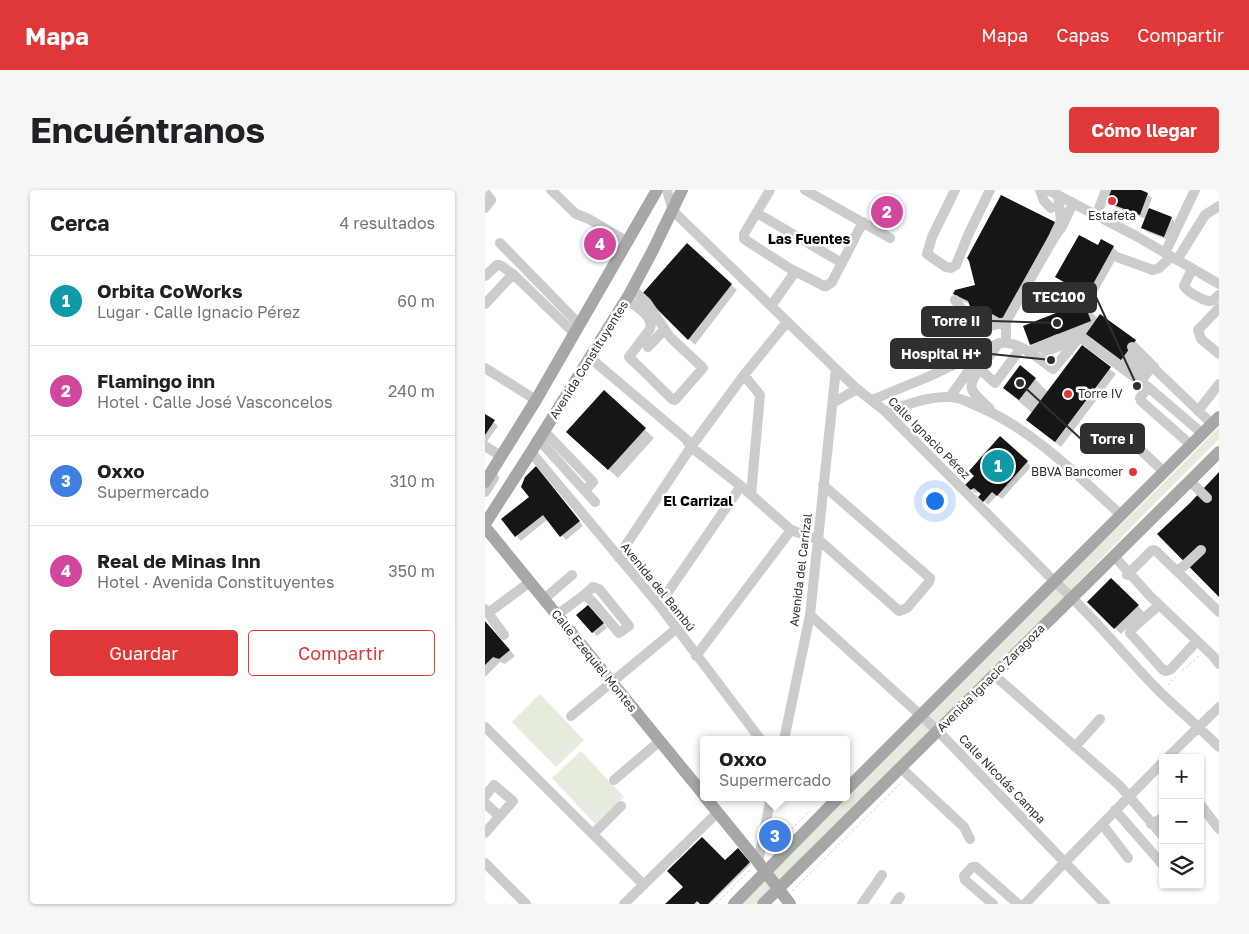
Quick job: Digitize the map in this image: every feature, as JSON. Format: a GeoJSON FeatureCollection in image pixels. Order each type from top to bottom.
{"type":"FeatureCollection","features":[{"type":"Feature","properties":{"kind":"main road","name":"Avenida Constituyentes"},"geometry":{"type":"LineString","coordinates":[[485,525],[629,294],[683,190]]}},
{"type":"Feature","properties":{"kind":"main road","name":"Avenida Constituyentes"},"geometry":{"type":"LineString","coordinates":[[485,482],[536,400],[656,191]]}},
{"type":"Feature","properties":{"kind":"main road","name":"Avenida Ignacio Zaragoza"},"geometry":{"type":"LineString","coordinates":[[850,786],[1211,425]]}},
{"type":"Feature","properties":{"kind":"main road","name":"Avenida Ignacio Zaragoza"},"geometry":{"type":"LineString","coordinates":[[763,904],[1219,452]]}},
{"type":"Feature","properties":{"kind":"main road","name":"Calle Ezequiel Montes"},"geometry":{"type":"LineString","coordinates":[[485,525],[700,790]]}},
{"type":"Feature","properties":{"kind":"main road","name":"Calle Ezequiel Montes"},"geometry":{"type":"LineString","coordinates":[[709,801],[790,904]]}},
{"type":"Feature","properties":{"kind":"main road"},"geometry":{"type":"LineString","coordinates":[[733,904],[762,867],[835,801]]}},
{"type":"Feature","properties":{"kind":"street"},"geometry":{"type":"LineString","coordinates":[[551,190],[576,214],[589,219],[628,242]]}},
{"type":"Feature","properties":{"kind":"street","name":"Calle Ignacio Pérez"},"geometry":{"type":"LineString","coordinates":[[667,190],[672,208],[836,369],[857,389],[885,411],[1073,598],[1160,692],[1199,726],[1219,748]]}},
{"type":"Feature","properties":{"kind":"street"},"geometry":{"type":"LineString","coordinates":[[485,516],[625,292],[672,208],[677,190]]}},
{"type":"Feature","properties":{"kind":"street"},"geometry":{"type":"LineString","coordinates":[[770,190],[744,234],[744,239],[792,270],[826,286],[832,282],[843,263],[863,222]]}},
{"type":"Feature","properties":{"kind":"street"},"geometry":{"type":"LineString","coordinates":[[805,190],[890,238]]}},
{"type":"Feature","properties":{"kind":"street"},"geometry":{"type":"LineString","coordinates":[[955,190],[940,219],[927,254],[946,267],[951,268],[956,265],[990,190]]}},
{"type":"Feature","properties":{"kind":"street"},"geometry":{"type":"LineString","coordinates":[[1039,190],[1044,201],[1051,208]]}},
{"type":"Feature","properties":{"kind":"street"},"geometry":{"type":"LineString","coordinates":[[1048,190],[1219,284]]}},
{"type":"Feature","properties":{"kind":"street"},"geometry":{"type":"LineString","coordinates":[[1096,216],[1106,190]]}},
{"type":"Feature","properties":{"kind":"street"},"geometry":{"type":"LineString","coordinates":[[1171,257],[1195,190]]}},
{"type":"Feature","properties":{"kind":"street"},"geometry":{"type":"LineString","coordinates":[[485,492],[581,334],[656,191]]}},
{"type":"Feature","properties":{"kind":"street"},"geometry":{"type":"LineString","coordinates":[[485,192],[491,200],[485,208]]}},
{"type":"Feature","properties":{"kind":"street"},"geometry":{"type":"LineString","coordinates":[[997,415],[971,389],[970,384],[1002,342],[1006,322],[1061,221],[1058,195]]}},
{"type":"Feature","properties":{"kind":"street"},"geometry":{"type":"LineString","coordinates":[[1053,238],[1062,226],[1073,203]]}},
{"type":"Feature","properties":{"kind":"street"},"geometry":{"type":"LineString","coordinates":[[1117,257],[1153,270],[1159,268],[1171,257],[1205,215],[1219,206]]}},
{"type":"Feature","properties":{"kind":"street"},"geometry":{"type":"LineString","coordinates":[[757,213],[843,263]]}},
{"type":"Feature","properties":{"kind":"street"},"geometry":{"type":"LineString","coordinates":[[500,243],[577,330]]}},
{"type":"Feature","properties":{"kind":"street"},"geometry":{"type":"LineString","coordinates":[[485,276],[497,265],[500,265],[513,274],[577,330]]}},
{"type":"Feature","properties":{"kind":"street"},"geometry":{"type":"LineString","coordinates":[[1192,269],[1184,286],[1186,291],[1208,301],[1213,300],[1219,294]]}},
{"type":"Feature","properties":{"kind":"street"},"geometry":{"type":"LineString","coordinates":[[769,304],[792,270]]}},
{"type":"Feature","properties":{"kind":"street"},"geometry":{"type":"LineString","coordinates":[[485,304],[513,274]]}},
{"type":"Feature","properties":{"kind":"street"},"geometry":{"type":"LineString","coordinates":[[629,294],[647,303],[664,330],[703,368],[675,400],[629,357],[651,325],[648,318],[629,294]]}},
{"type":"Feature","properties":{"kind":"street"},"geometry":{"type":"LineString","coordinates":[[955,300],[975,326],[984,327],[1006,322]]}},
{"type":"Feature","properties":{"kind":"street"},"geometry":{"type":"LineString","coordinates":[[1219,308],[1198,330],[1201,339],[1219,354]]}},
{"type":"Feature","properties":{"kind":"street"},"geometry":{"type":"LineString","coordinates":[[618,557],[691,447],[744,375],[787,322]]}},
{"type":"Feature","properties":{"kind":"street"},"geometry":{"type":"LineString","coordinates":[[648,347],[664,330]]}},
{"type":"Feature","properties":{"kind":"street"},"geometry":{"type":"LineString","coordinates":[[980,369],[995,383],[1025,350],[1058,339],[1080,337],[1148,387],[1211,425]]}},
{"type":"Feature","properties":{"kind":"street"},"geometry":{"type":"LineString","coordinates":[[872,400],[930,376],[1002,342],[1025,350],[1053,369],[1080,337]]}},
{"type":"Feature","properties":{"kind":"street"},"geometry":{"type":"LineString","coordinates":[[1132,347],[1211,425]]}},
{"type":"Feature","properties":{"kind":"street"},"geometry":{"type":"LineString","coordinates":[[949,396],[984,350]]}},
{"type":"Feature","properties":{"kind":"street"},"geometry":{"type":"LineString","coordinates":[[589,357],[685,439],[691,447],[741,486],[791,530],[819,540],[899,611],[903,611],[929,582],[930,578],[823,485]]}},
{"type":"Feature","properties":{"kind":"street"},"geometry":{"type":"LineString","coordinates":[[485,368],[536,400]]}},
{"type":"Feature","properties":{"kind":"street","name":"Avenida del Carrizal"},"geometry":{"type":"LineString","coordinates":[[784,736],[810,615],[836,369]]}},
{"type":"Feature","properties":{"kind":"street"},"geometry":{"type":"LineString","coordinates":[[744,375],[760,395],[751,495]]}},
{"type":"Feature","properties":{"kind":"street"},"geometry":{"type":"LineString","coordinates":[[932,399],[956,382]]}},
{"type":"Feature","properties":{"kind":"street"},"geometry":{"type":"LineString","coordinates":[[975,382],[977,391],[999,409],[997,415]]}},
{"type":"Feature","properties":{"kind":"street"},"geometry":{"type":"LineString","coordinates":[[1198,411],[1219,384]]}},
{"type":"Feature","properties":{"kind":"street"},"geometry":{"type":"LineString","coordinates":[[1148,387],[1140,398],[1141,401],[1191,445]]}},
{"type":"Feature","properties":{"kind":"street"},"geometry":{"type":"LineString","coordinates":[[833,403],[857,389]]}},
{"type":"Feature","properties":{"kind":"street"},"geometry":{"type":"LineString","coordinates":[[885,411],[949,396],[964,400],[997,415],[1045,447],[1121,515]]}},
{"type":"Feature","properties":{"kind":"street"},"geometry":{"type":"LineString","coordinates":[[542,435],[570,466],[593,482],[585,491],[595,502]]}},
{"type":"Feature","properties":{"kind":"street"},"geometry":{"type":"LineString","coordinates":[[1128,438],[1164,472]]}},
{"type":"Feature","properties":{"kind":"street"},"geometry":{"type":"LineString","coordinates":[[485,446],[501,456]]}},
{"type":"Feature","properties":{"kind":"street","name":"Avenida del Bambú"},"geometry":{"type":"LineString","coordinates":[[531,452],[659,604],[696,656],[758,736]]}},
{"type":"Feature","properties":{"kind":"street"},"geometry":{"type":"LineString","coordinates":[[1190,481],[1207,498]]}},
{"type":"Feature","properties":{"kind":"street"},"geometry":{"type":"LineString","coordinates":[[659,604],[741,486]]}},
{"type":"Feature","properties":{"kind":"street"},"geometry":{"type":"LineString","coordinates":[[696,656],[791,530]]}},
{"type":"Feature","properties":{"kind":"street"},"geometry":{"type":"LineString","coordinates":[[1129,575],[1154,550],[1181,573],[1219,612]]}},
{"type":"Feature","properties":{"kind":"street"},"geometry":{"type":"LineString","coordinates":[[1181,573],[1201,550]]}},
{"type":"Feature","properties":{"kind":"street"},"geometry":{"type":"LineString","coordinates":[[1112,558],[1159,605],[1216,657]]}},
{"type":"Feature","properties":{"kind":"street"},"geometry":{"type":"LineString","coordinates":[[544,599],[572,575]]}},
{"type":"Feature","properties":{"kind":"street"},"geometry":{"type":"LineString","coordinates":[[505,635],[487,611],[530,582]]}},
{"type":"Feature","properties":{"kind":"street"},"geometry":{"type":"LineString","coordinates":[[557,615],[584,596],[593,587],[599,589],[629,626],[619,634],[591,600],[584,596]]}},
{"type":"Feature","properties":{"kind":"street"},"geometry":{"type":"LineString","coordinates":[[1159,605],[1133,628],[1130,633],[1163,670],[1171,669],[1197,641]]}},
{"type":"Feature","properties":{"kind":"street","name":"Calle Nicolás Campa"},"geometry":{"type":"LineString","coordinates":[[810,615],[921,714],[1105,904]]}},
{"type":"Feature","properties":{"kind":"street"},"geometry":{"type":"LineString","coordinates":[[571,716],[676,629]]}},
{"type":"Feature","properties":{"kind":"street"},"geometry":{"type":"LineString","coordinates":[[995,676],[1120,786],[1159,832]]}},
{"type":"Feature","properties":{"kind":"street"},"geometry":{"type":"LineString","coordinates":[[1171,754],[1219,707]]}},
{"type":"Feature","properties":{"kind":"street"},"geometry":{"type":"LineString","coordinates":[[1075,747],[1100,718]]}},
{"type":"Feature","properties":{"kind":"street"},"geometry":{"type":"LineString","coordinates":[[485,727],[644,885]]}},
{"type":"Feature","properties":{"kind":"street"},"geometry":{"type":"LineString","coordinates":[[614,780],[660,742]]}},
{"type":"Feature","properties":{"kind":"street"},"geometry":{"type":"LineString","coordinates":[[1025,904],[1159,766]]}},
{"type":"Feature","properties":{"kind":"street"},"geometry":{"type":"LineString","coordinates":[[901,768],[964,827],[970,839]]}},
{"type":"Feature","properties":{"kind":"street"},"geometry":{"type":"LineString","coordinates":[[485,796],[495,785],[513,800],[485,832]]}},
{"type":"Feature","properties":{"kind":"street"},"geometry":{"type":"LineString","coordinates":[[762,867],[770,801]]}},
{"type":"Feature","properties":{"kind":"street"},"geometry":{"type":"LineString","coordinates":[[485,803],[499,816]]}},
{"type":"Feature","properties":{"kind":"street"},"geometry":{"type":"LineString","coordinates":[[593,834],[621,806]]}},
{"type":"Feature","properties":{"kind":"street"},"geometry":{"type":"LineString","coordinates":[[1204,809],[1219,829]]}},
{"type":"Feature","properties":{"kind":"street"},"geometry":{"type":"LineString","coordinates":[[1115,810],[1159,860]]}},
{"type":"Feature","properties":{"kind":"street"},"geometry":{"type":"LineString","coordinates":[[624,904],[717,812]]}},
{"type":"Feature","properties":{"kind":"street"},"geometry":{"type":"LineString","coordinates":[[1151,824],[1159,820]]}},
{"type":"Feature","properties":{"kind":"street"},"geometry":{"type":"LineString","coordinates":[[1102,824],[1128,858]]}},
{"type":"Feature","properties":{"kind":"street"},"geometry":{"type":"LineString","coordinates":[[485,863],[526,904]]}},
{"type":"Feature","properties":{"kind":"street"},"geometry":{"type":"LineString","coordinates":[[993,904],[965,880],[964,876],[972,867],[976,868],[1018,904]]}},
{"type":"Feature","properties":{"kind":"street"},"geometry":{"type":"LineString","coordinates":[[862,904],[882,874]]}},
{"type":"Feature","properties":{"kind":"path"},"geometry":{"type":"LineString","coordinates":[[1160,692],[1216,657]]}},
{"type":"Feature","properties":{"kind":"shaded area"},"geometry":{"type":"Polygon","coordinates":[[[1219,427],[1219,439],[1024,639],[755,904],[740,904],[842,801],[850,801],[850,793],[962,678],[1156,491],[1219,427]]]}},
{"type":"Feature","properties":{"kind":"shaded area"},"geometry":{"type":"Polygon","coordinates":[[[540,694],[584,740],[556,767],[512,722],[540,694]]]}},
{"type":"Feature","properties":{"kind":"shaded area"},"geometry":{"type":"Polygon","coordinates":[[[581,751],[624,797],[595,824],[552,778],[581,751]]]}},
{"type":"Feature","properties":{"kind":"building"},"geometry":{"type":"Polygon","coordinates":[[[1111,190],[1141,190],[1148,193],[1140,215],[1106,202],[1111,190]]]}},
{"type":"Feature","properties":{"kind":"building"},"geometry":{"type":"Polygon","coordinates":[[[1001,195],[1059,224],[1003,320],[992,314],[975,320],[968,301],[953,294],[955,290],[975,285],[967,258],[1001,195]]]}},
{"type":"Feature","properties":{"kind":"building"},"geometry":{"type":"Polygon","coordinates":[[[1149,208],[1172,217],[1164,237],[1141,228],[1149,208]]]}},
{"type":"Feature","properties":{"kind":"building"},"geometry":{"type":"Polygon","coordinates":[[[1079,235],[1098,245],[1101,239],[1114,246],[1087,295],[1055,277],[1079,235]]]}},
{"type":"Feature","properties":{"kind":"building"},"geometry":{"type":"Polygon","coordinates":[[[687,243],[732,284],[688,340],[642,294],[687,243]]]}},
{"type":"Feature","properties":{"kind":"building"},"geometry":{"type":"Polygon","coordinates":[[[1084,302],[1091,321],[1030,345],[1023,326],[1084,302]]]}},
{"type":"Feature","properties":{"kind":"building"},"geometry":{"type":"Polygon","coordinates":[[[1100,314],[1136,340],[1121,360],[1086,334],[1100,314]]]}},
{"type":"Feature","properties":{"kind":"building","name":"Torre IV"},"geometry":{"type":"Polygon","coordinates":[[[1082,345],[1111,367],[1055,442],[1026,420],[1082,345]]]}},
{"type":"Feature","properties":{"kind":"building"},"geometry":{"type":"Polygon","coordinates":[[[1020,365],[1036,378],[1019,400],[1003,388],[1020,365]]]}},
{"type":"Feature","properties":{"kind":"building"},"geometry":{"type":"Polygon","coordinates":[[[604,390],[646,428],[608,470],[566,432],[604,390]]]}},
{"type":"Feature","properties":{"kind":"building"},"geometry":{"type":"Polygon","coordinates":[[[485,414],[495,420],[485,435],[485,414]]]}},
{"type":"Feature","properties":{"kind":"building"},"geometry":{"type":"Polygon","coordinates":[[[1000,436],[1028,461],[997,496],[992,492],[983,502],[978,497],[981,494],[974,488],[970,490],[965,485],[974,476],[969,471],[1000,436]]]}},
{"type":"Feature","properties":{"kind":"building"},"geometry":{"type":"Polygon","coordinates":[[[536,466],[580,521],[560,537],[543,515],[515,537],[501,519],[529,497],[521,487],[525,477],[536,466]]]}},
{"type":"Feature","properties":{"kind":"building"},"geometry":{"type":"Polygon","coordinates":[[[1219,472],[1219,597],[1157,534],[1219,472]]]}},
{"type":"Feature","properties":{"kind":"building"},"geometry":{"type":"Polygon","coordinates":[[[1111,578],[1139,605],[1114,629],[1087,602],[1111,578]]]}},
{"type":"Feature","properties":{"kind":"building"},"geometry":{"type":"Polygon","coordinates":[[[588,605],[604,623],[592,633],[576,615],[588,605]]]}},
{"type":"Feature","properties":{"kind":"building"},"geometry":{"type":"Polygon","coordinates":[[[485,621],[510,650],[499,659],[493,657],[485,665],[485,621]]]}},
{"type":"Feature","properties":{"kind":"building"},"geometry":{"type":"Polygon","coordinates":[[[702,837],[725,860],[738,848],[750,862],[708,904],[700,904],[697,901],[694,904],[665,904],[683,887],[667,871],[702,837]]]}},
{"type":"Feature","properties":{"kind":"place","name":"Estafeta"},"geometry":{"type":"Point","coordinates":[1112,201]}},
{"type":"Feature","properties":{"kind":"place","name":"Flamingo inn"},"geometry":{"type":"Point","coordinates":[887,212]}},
{"type":"Feature","properties":{"kind":"place","name":"Real de Minas Inn"},"geometry":{"type":"Point","coordinates":[600,244]}},
{"type":"Feature","properties":{"kind":"place","name":"Torre II"},"geometry":{"type":"Point","coordinates":[1057,323]}},
{"type":"Feature","properties":{"kind":"place","name":"Hospital H+"},"geometry":{"type":"Point","coordinates":[1051,360]}},
{"type":"Feature","properties":{"kind":"place","name":"Torre I"},"geometry":{"type":"Point","coordinates":[1020,383]}},
{"type":"Feature","properties":{"kind":"place","name":"TEC100"},"geometry":{"type":"Point","coordinates":[1137,386]}},
{"type":"Feature","properties":{"kind":"place","name":"Torre IV"},"geometry":{"type":"Point","coordinates":[1068,394]}},
{"type":"Feature","properties":{"kind":"place","name":"Orbita CoWorks"},"geometry":{"type":"Point","coordinates":[998,466]}},
{"type":"Feature","properties":{"kind":"place","name":"BBVA Bancomer"},"geometry":{"type":"Point","coordinates":[1133,472]}},
{"type":"Feature","properties":{"kind":"place","name":"Oxxo"},"geometry":{"type":"Point","coordinates":[775,836]}},
{"type":"Feature","properties":{"kind":"district","name":"Las Fuentes"},"geometry":{"type":"Point","coordinates":[809,239]}},
{"type":"Feature","properties":{"kind":"district","name":"El Carrizal"},"geometry":{"type":"Point","coordinates":[698,501]}}]}
